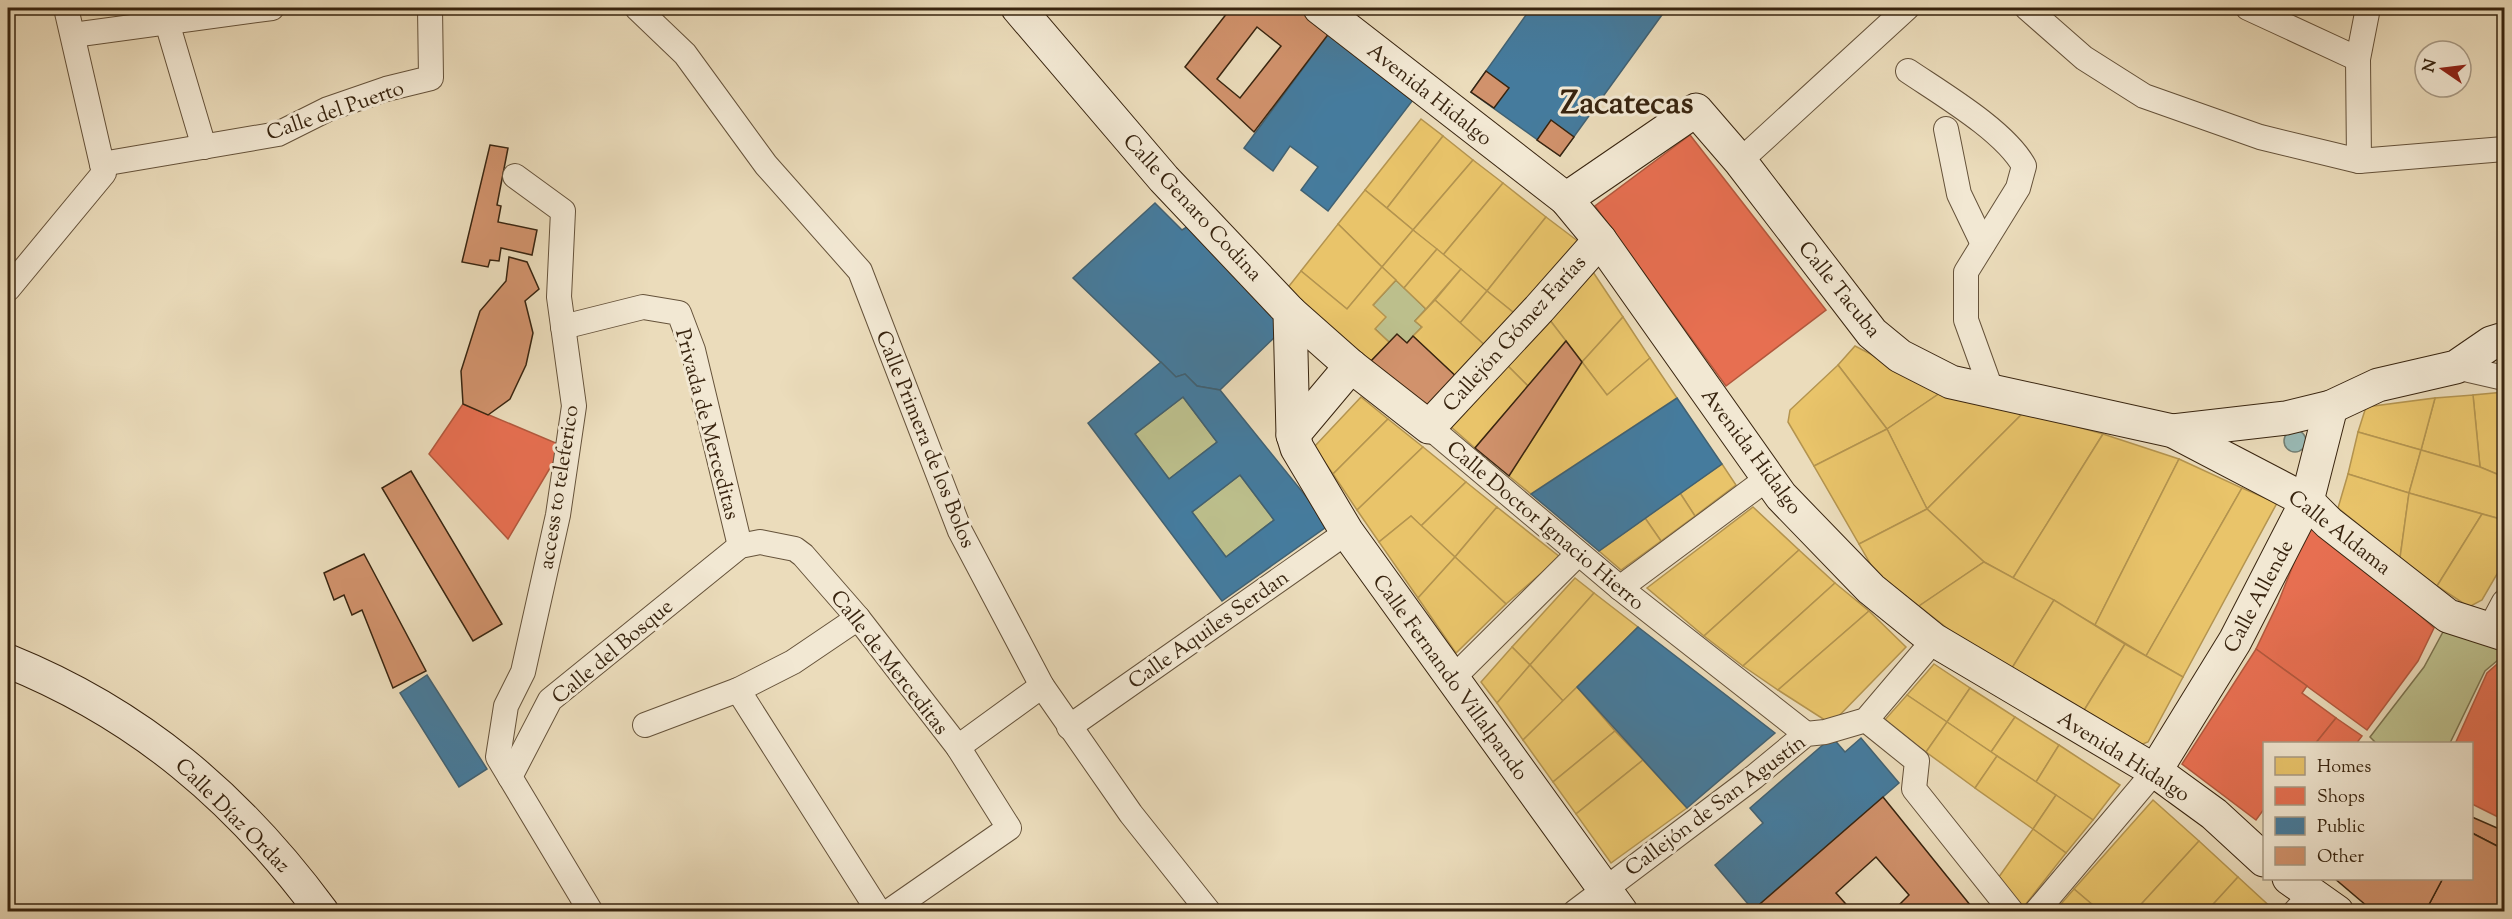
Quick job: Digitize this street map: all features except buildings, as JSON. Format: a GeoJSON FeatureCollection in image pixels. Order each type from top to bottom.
{"type":"FeatureCollection","features":[{"type":"Feature","properties":{"kind":"street"},"geometry":{"type":"LineString","coordinates":[[8,289],[105,173],[66,8]]}},
{"type":"Feature","properties":{"kind":"street"},"geometry":{"type":"LineString","coordinates":[[73,35],[165,15],[272,8]]}},
{"type":"Feature","properties":{"kind":"street","name":"Calle del Puerto"},"geometry":{"type":"LineString","coordinates":[[102,164],[278,134],[328,109],[386,89],[431,78],[430,8]]}},
{"type":"Feature","properties":{"kind":"street","name":"Calle Primera de los Bolos"},"geometry":{"type":"LineString","coordinates":[[637,8],[685,54],[766,165],[860,271],[960,531],[1042,686],[1161,855],[1209,912]]}},
{"type":"Feature","properties":{"kind":"street","name":"Calle Genaro Codina"},"geometry":{"type":"LineString","coordinates":[[1018,8],[1164,179],[1290,312]]}},
{"type":"Feature","properties":{"kind":"street","name":"Avenida Hidalgo"},"geometry":{"type":"LineString","coordinates":[[1320,8],[1566,199],[1600,240],[1781,496],[1871,589],[1934,640],[2155,771],[2214,814],[2263,858]]}},
{"type":"Feature","properties":{"kind":"street"},"geometry":{"type":"LineString","coordinates":[[1740,161],[1907,8]]}},
{"type":"Feature","properties":{"kind":"street"},"geometry":{"type":"LineString","coordinates":[[2026,8],[2084,58],[2144,96],[2260,137],[2360,160],[2505,149]]}},
{"type":"Feature","properties":{"kind":"street"},"geometry":{"type":"LineString","coordinates":[[2248,8],[2358,58]]}},
{"type":"Feature","properties":{"kind":"street"},"geometry":{"type":"LineString","coordinates":[[2360,160],[2358,58],[2368,8]]}},
{"type":"Feature","properties":{"kind":"street"},"geometry":{"type":"LineString","coordinates":[[165,15],[204,147]]}},
{"type":"Feature","properties":{"kind":"street"},"geometry":{"type":"LineString","coordinates":[[1908,71],[1948,97],[2015,150],[2024,166],[2018,188],[1966,272],[1966,320],[1992,392]]}},
{"type":"Feature","properties":{"kind":"street","name":"Calle Tacuba"},"geometry":{"type":"LineString","coordinates":[[1566,199],[1696,110],[1740,161],[1872,333],[1899,356],[1951,382],[2173,431]]}},
{"type":"Feature","properties":{"kind":"street"},"geometry":{"type":"LineString","coordinates":[[1946,129],[1959,194],[1983,244]]}},
{"type":"Feature","properties":{"kind":"street","name":"access to teleferico"},"geometry":{"type":"LineString","coordinates":[[515,176],[563,211],[559,297],[574,406],[558,515],[522,672],[506,706],[499,739],[498,757],[591,912]]}},
{"type":"Feature","properties":{"kind":"street","name":"Callejón Gómez Farías"},"geometry":{"type":"LineString","coordinates":[[1429,427],[1501,351],[1600,240]]}},
{"type":"Feature","properties":{"kind":"street","name":"Privada de Merceditas"},"geometry":{"type":"LineString","coordinates":[[563,327],[643,307],[679,313],[693,350],[740,546]]}},
{"type":"Feature","properties":{"kind":"street"},"geometry":{"type":"LineString","coordinates":[[1290,312],[1293,435]]}},
{"type":"Feature","properties":{"kind":"street","name":"Calle Doctor Ignacio Hierro"},"geometry":{"type":"LineString","coordinates":[[1290,312],[1351,366],[1429,427],[1578,554],[1806,734]]}},
{"type":"Feature","properties":{"kind":"street"},"geometry":{"type":"LineString","coordinates":[[2173,431],[2286,418],[2331,407],[2378,385],[2457,367],[2491,343],[2505,339]]}},
{"type":"Feature","properties":{"kind":"street"},"geometry":{"type":"LineString","coordinates":[[1293,435],[1351,366]]}},
{"type":"Feature","properties":{"kind":"street"},"geometry":{"type":"LineString","coordinates":[[2457,367],[2505,378]]}},
{"type":"Feature","properties":{"kind":"street","name":"Calle Allende"},"geometry":{"type":"LineString","coordinates":[[2155,771],[2235,641],[2307,501],[2331,407]]}},
{"type":"Feature","properties":{"kind":"street","name":"Calle Aldama"},"geometry":{"type":"LineString","coordinates":[[2173,431],[2307,501],[2329,523],[2448,616],[2497,632]]}},
{"type":"Feature","properties":{"kind":"street","name":"Calle Fernando Villalpando"},"geometry":{"type":"LineString","coordinates":[[1293,435],[1297,448],[1347,532],[1454,677],[1554,822],[1613,899]]}},
{"type":"Feature","properties":{"kind":"street"},"geometry":{"type":"LineString","coordinates":[[1620,588],[1768,478]]}},
{"type":"Feature","properties":{"kind":"street","name":"Calle Aquiles Serdan"},"geometry":{"type":"LineString","coordinates":[[1069,727],[1347,532]]}},
{"type":"Feature","properties":{"kind":"street","name":"Calle de Merceditas"},"geometry":{"type":"LineString","coordinates":[[740,546],[760,542],[795,549],[858,618],[958,747],[1009,828],[888,912]]}},
{"type":"Feature","properties":{"kind":"street","name":"Calle del Bosque"},"geometry":{"type":"LineString","coordinates":[[510,777],[550,700],[740,546]]}},
{"type":"Feature","properties":{"kind":"street"},"geometry":{"type":"LineString","coordinates":[[1454,677],[1578,554]]}},
{"type":"Feature","properties":{"kind":"street"},"geometry":{"type":"LineString","coordinates":[[2497,632],[2505,602]]}},
{"type":"Feature","properties":{"kind":"street"},"geometry":{"type":"LineString","coordinates":[[645,725],[738,690],[793,662],[858,618]]}},
{"type":"Feature","properties":{"kind":"street"},"geometry":{"type":"LineString","coordinates":[[1934,640],[1866,720],[1917,761],[1914,789],[2012,912]]}},
{"type":"Feature","properties":{"kind":"street","name":"Calle Díaz Ordaz"},"geometry":{"type":"LineString","coordinates":[[8,661],[77,691],[110,710],[202,779],[278,856],[322,912]]}},
{"type":"Feature","properties":{"kind":"street"},"geometry":{"type":"LineString","coordinates":[[958,747],[1042,686]]}},
{"type":"Feature","properties":{"kind":"street"},"geometry":{"type":"LineString","coordinates":[[738,690],[879,912]]}},
{"type":"Feature","properties":{"kind":"street","name":"Callejón de San Agustín"},"geometry":{"type":"LineString","coordinates":[[1575,912],[1613,899],[1806,734],[1825,732],[1866,720]]}},
{"type":"Feature","properties":{"kind":"street"},"geometry":{"type":"LineString","coordinates":[[2036,912],[2155,771]]}},
{"type":"Feature","properties":{"kind":"green space"},"geometry":{"type":"Polygon","coordinates":[[[1396,280],[1426,309],[1415,321],[1422,327],[1407,343],[1390,343],[1375,329],[1373,305],[1396,280]]]}},
{"type":"Feature","properties":{"kind":"green space"},"geometry":{"type":"Polygon","coordinates":[[[1183,397],[1217,442],[1169,479],[1135,434],[1183,397]]]}},
{"type":"Feature","properties":{"kind":"green space"},"geometry":{"type":"Polygon","coordinates":[[[1240,475],[1274,520],[1226,557],[1192,512],[1240,475]]]}},
{"type":"Feature","properties":{"kind":"green space"},"geometry":{"type":"Polygon","coordinates":[[[2444,630],[2504,644],[2504,655],[2485,671],[2450,742],[2375,742],[2370,737],[2424,667],[2444,630]]]}},
{"type":"Feature","properties":{"kind":"water"},"geometry":{"type":"Polygon","coordinates":[[[2295,430],[2303,433],[2306,441],[2303,449],[2295,452],[2287,449],[2284,441],[2287,433],[2295,430]]]}},
{"type":"Feature","properties":{"kind":"district","name":"Zacatecas"},"geometry":{"type":"Point","coordinates":[1627,101]}}]}
